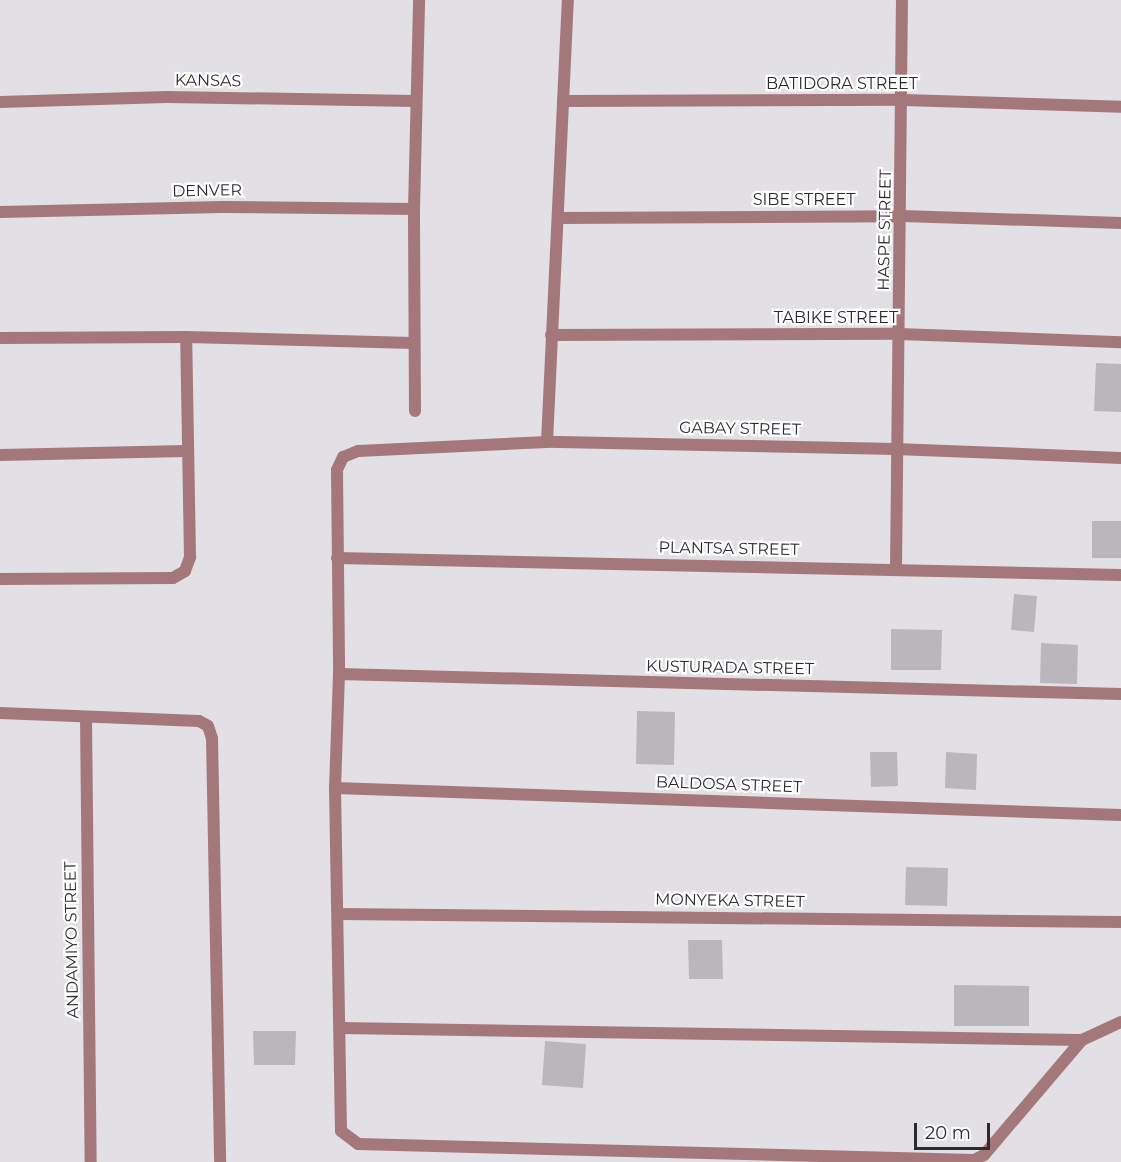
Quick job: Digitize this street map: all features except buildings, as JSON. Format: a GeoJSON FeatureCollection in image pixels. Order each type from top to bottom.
{"type":"FeatureCollection","features":[{"type":"Feature","properties":{"kind":"street"},"geometry":{"type":"LineString","coordinates":[[415,411],[413,344],[415,101],[419,0]]}},
{"type":"Feature","properties":{"kind":"street"},"geometry":{"type":"LineString","coordinates":[[547,442],[568,0]]}},
{"type":"Feature","properties":{"kind":"street","name":"HASPE STREET"},"geometry":{"type":"LineString","coordinates":[[896,569],[895,449],[902,216],[902,0]]}},
{"type":"Feature","properties":{"kind":"street","name":"KANSAS"},"geometry":{"type":"LineString","coordinates":[[0,102],[167,97],[415,101]]}},
{"type":"Feature","properties":{"kind":"street","name":"BATIDORA STREET"},"geometry":{"type":"LineString","coordinates":[[563,101],[903,100],[1121,107]]}},
{"type":"Feature","properties":{"kind":"street","name":"DENVER"},"geometry":{"type":"LineString","coordinates":[[0,212],[222,207],[414,209]]}},
{"type":"Feature","properties":{"kind":"street","name":"SIBE STREET"},"geometry":{"type":"LineString","coordinates":[[558,218],[902,216],[1121,224]]}},
{"type":"Feature","properties":{"kind":"street","name":"TABIKE STREET"},"geometry":{"type":"LineString","coordinates":[[551,335],[899,334],[1121,342]]}},
{"type":"Feature","properties":{"kind":"street"},"geometry":{"type":"LineString","coordinates":[[0,338],[186,337],[413,344]]}},
{"type":"Feature","properties":{"kind":"street"},"geometry":{"type":"LineString","coordinates":[[0,579],[173,578],[185,571],[190,557],[186,451],[186,337]]}},
{"type":"Feature","properties":{"kind":"street","name":"GABAY STREET"},"geometry":{"type":"LineString","coordinates":[[337,558],[337,470],[344,457],[358,451],[547,442],[895,449],[1121,458]]}},
{"type":"Feature","properties":{"kind":"street"},"geometry":{"type":"LineString","coordinates":[[0,455],[186,451]]}},
{"type":"Feature","properties":{"kind":"street"},"geometry":{"type":"LineString","coordinates":[[337,558],[339,674],[335,788],[341,1028],[341,1131],[348,1140],[358,1144],[974,1160],[984,1155],[1082,1040],[1121,1022]]}},
{"type":"Feature","properties":{"kind":"street","name":"PLANTSA STREET"},"geometry":{"type":"LineString","coordinates":[[337,558],[1121,575]]}},
{"type":"Feature","properties":{"kind":"street","name":"KUSTURADA STREET"},"geometry":{"type":"LineString","coordinates":[[339,674],[1121,694]]}},
{"type":"Feature","properties":{"kind":"street"},"geometry":{"type":"LineString","coordinates":[[0,713],[199,721],[208,726],[213,738],[220,1162]]}},
{"type":"Feature","properties":{"kind":"street","name":"ANDAMIYO STREET"},"geometry":{"type":"LineString","coordinates":[[86,717],[91,1162]]}},
{"type":"Feature","properties":{"kind":"street","name":"BALDOSA STREET"},"geometry":{"type":"LineString","coordinates":[[335,788],[1121,816]]}},
{"type":"Feature","properties":{"kind":"street","name":"MONYEKA STREET"},"geometry":{"type":"LineString","coordinates":[[339,914],[1121,922]]}},
{"type":"Feature","properties":{"kind":"street"},"geometry":{"type":"LineString","coordinates":[[341,1028],[1082,1040]]}}]}
